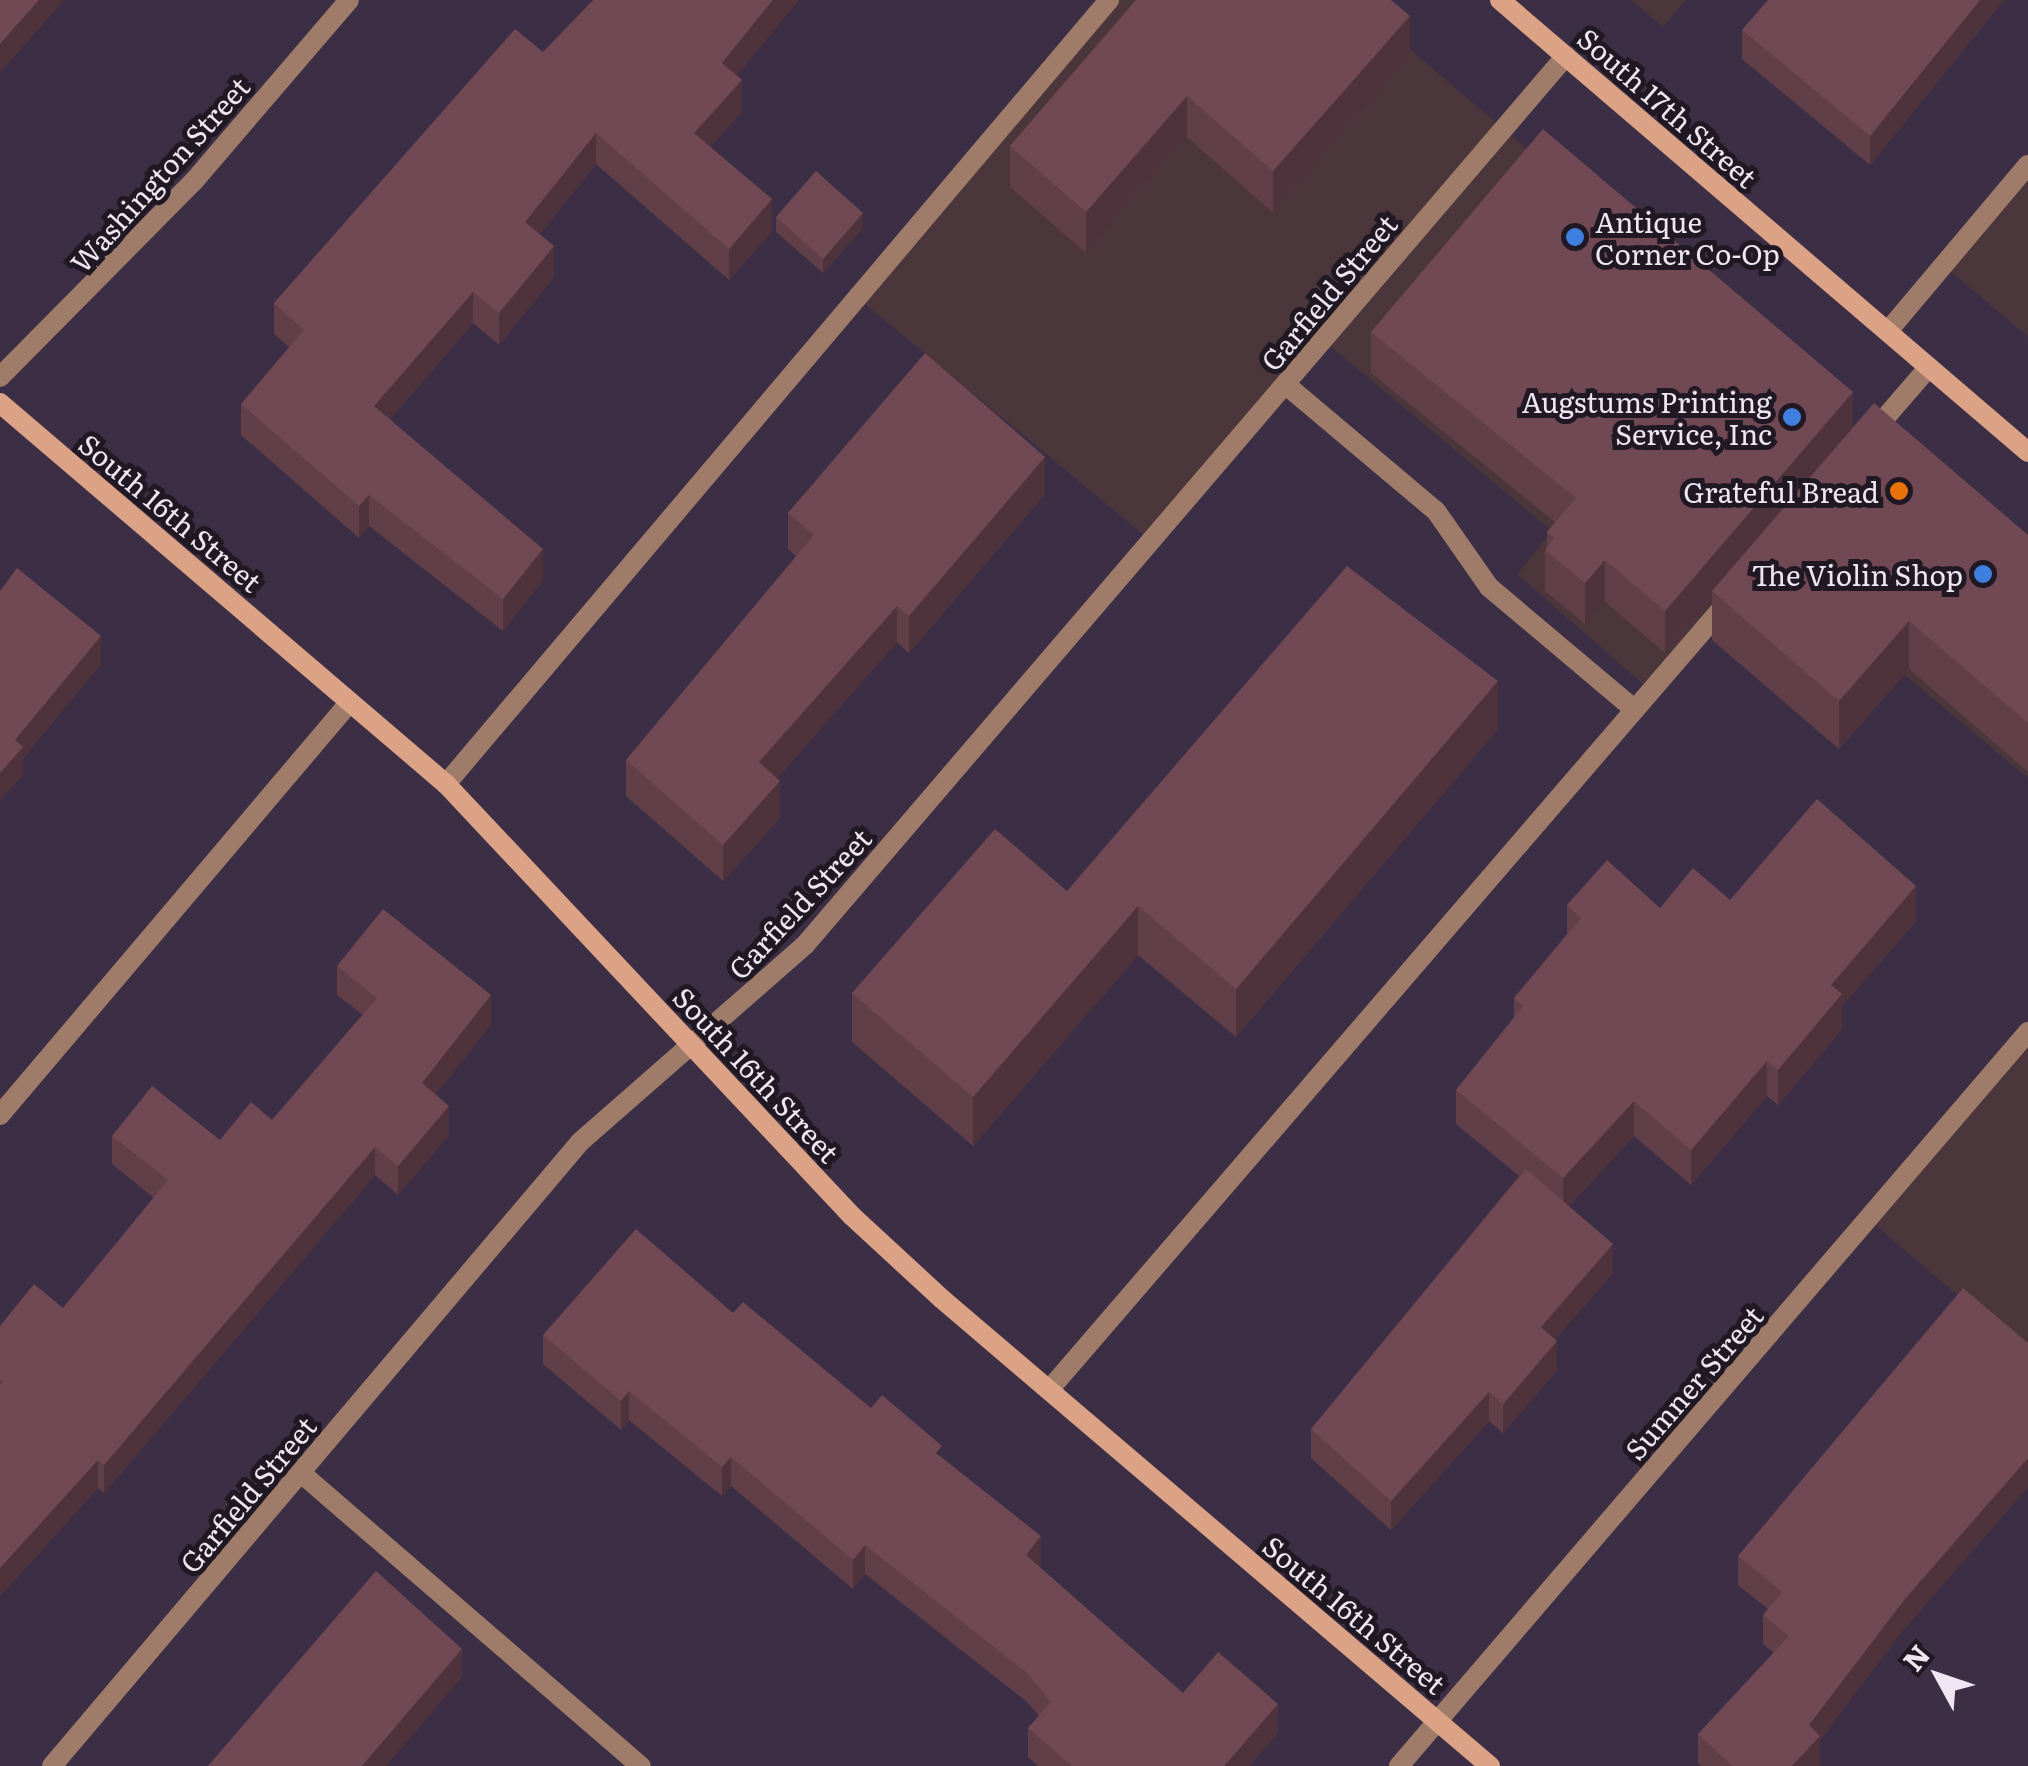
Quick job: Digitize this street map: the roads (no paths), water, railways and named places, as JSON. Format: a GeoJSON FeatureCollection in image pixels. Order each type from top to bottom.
{"type":"FeatureCollection","features":[{"type":"Feature","properties":{"kind":"main road","name":"South 17th Street"},"geometry":{"type":"LineString","coordinates":[[1500,0],[2028,452]]}},
{"type":"Feature","properties":{"kind":"main road","name":"South 16th Street"},"geometry":{"type":"LineString","coordinates":[[0,402],[446,784],[852,1216],[1049,1390],[1490,1766]]}},
{"type":"Feature","properties":{"kind":"street","name":"Washington Street"},"geometry":{"type":"LineString","coordinates":[[0,377],[194,182],[349,0]]}},
{"type":"Feature","properties":{"kind":"street"},"geometry":{"type":"LineString","coordinates":[[446,784],[1109,0]]}},
{"type":"Feature","properties":{"kind":"street","name":"Garfield Street"},"geometry":{"type":"LineString","coordinates":[[52,1766],[580,1142],[806,944],[1566,56]]}},
{"type":"Feature","properties":{"kind":"street"},"geometry":{"type":"LineString","coordinates":[[1888,331],[2028,165]]}},
{"type":"Feature","properties":{"kind":"street"},"geometry":{"type":"LineString","coordinates":[[1860,448],[1929,368]]}},
{"type":"Feature","properties":{"kind":"street"},"geometry":{"type":"LineString","coordinates":[[1285,384],[1436,511],[1489,587],[1634,709]]}},
{"type":"Feature","properties":{"kind":"street"},"geometry":{"type":"LineString","coordinates":[[1049,1390],[1752,573]]}},
{"type":"Feature","properties":{"kind":"street"},"geometry":{"type":"LineString","coordinates":[[0,1116],[350,702]]}},
{"type":"Feature","properties":{"kind":"street","name":"Sumner Street"},"geometry":{"type":"LineString","coordinates":[[1399,1766],[2028,1032]]}},
{"type":"Feature","properties":{"kind":"street"},"geometry":{"type":"LineString","coordinates":[[301,1473],[641,1766]]}},
{"type":"Feature","properties":{"kind":"place","name":"Antique Corner Co-Op"},"geometry":{"type":"Point","coordinates":[1575,237]}},
{"type":"Feature","properties":{"kind":"place","name":"Augstums Printing Service, Inc"},"geometry":{"type":"Point","coordinates":[1792,417]}},
{"type":"Feature","properties":{"kind":"place","name":"Grateful Bread"},"geometry":{"type":"Point","coordinates":[1899,491]}},
{"type":"Feature","properties":{"kind":"place","name":"The Violin Shop"},"geometry":{"type":"Point","coordinates":[1983,574]}}]}
